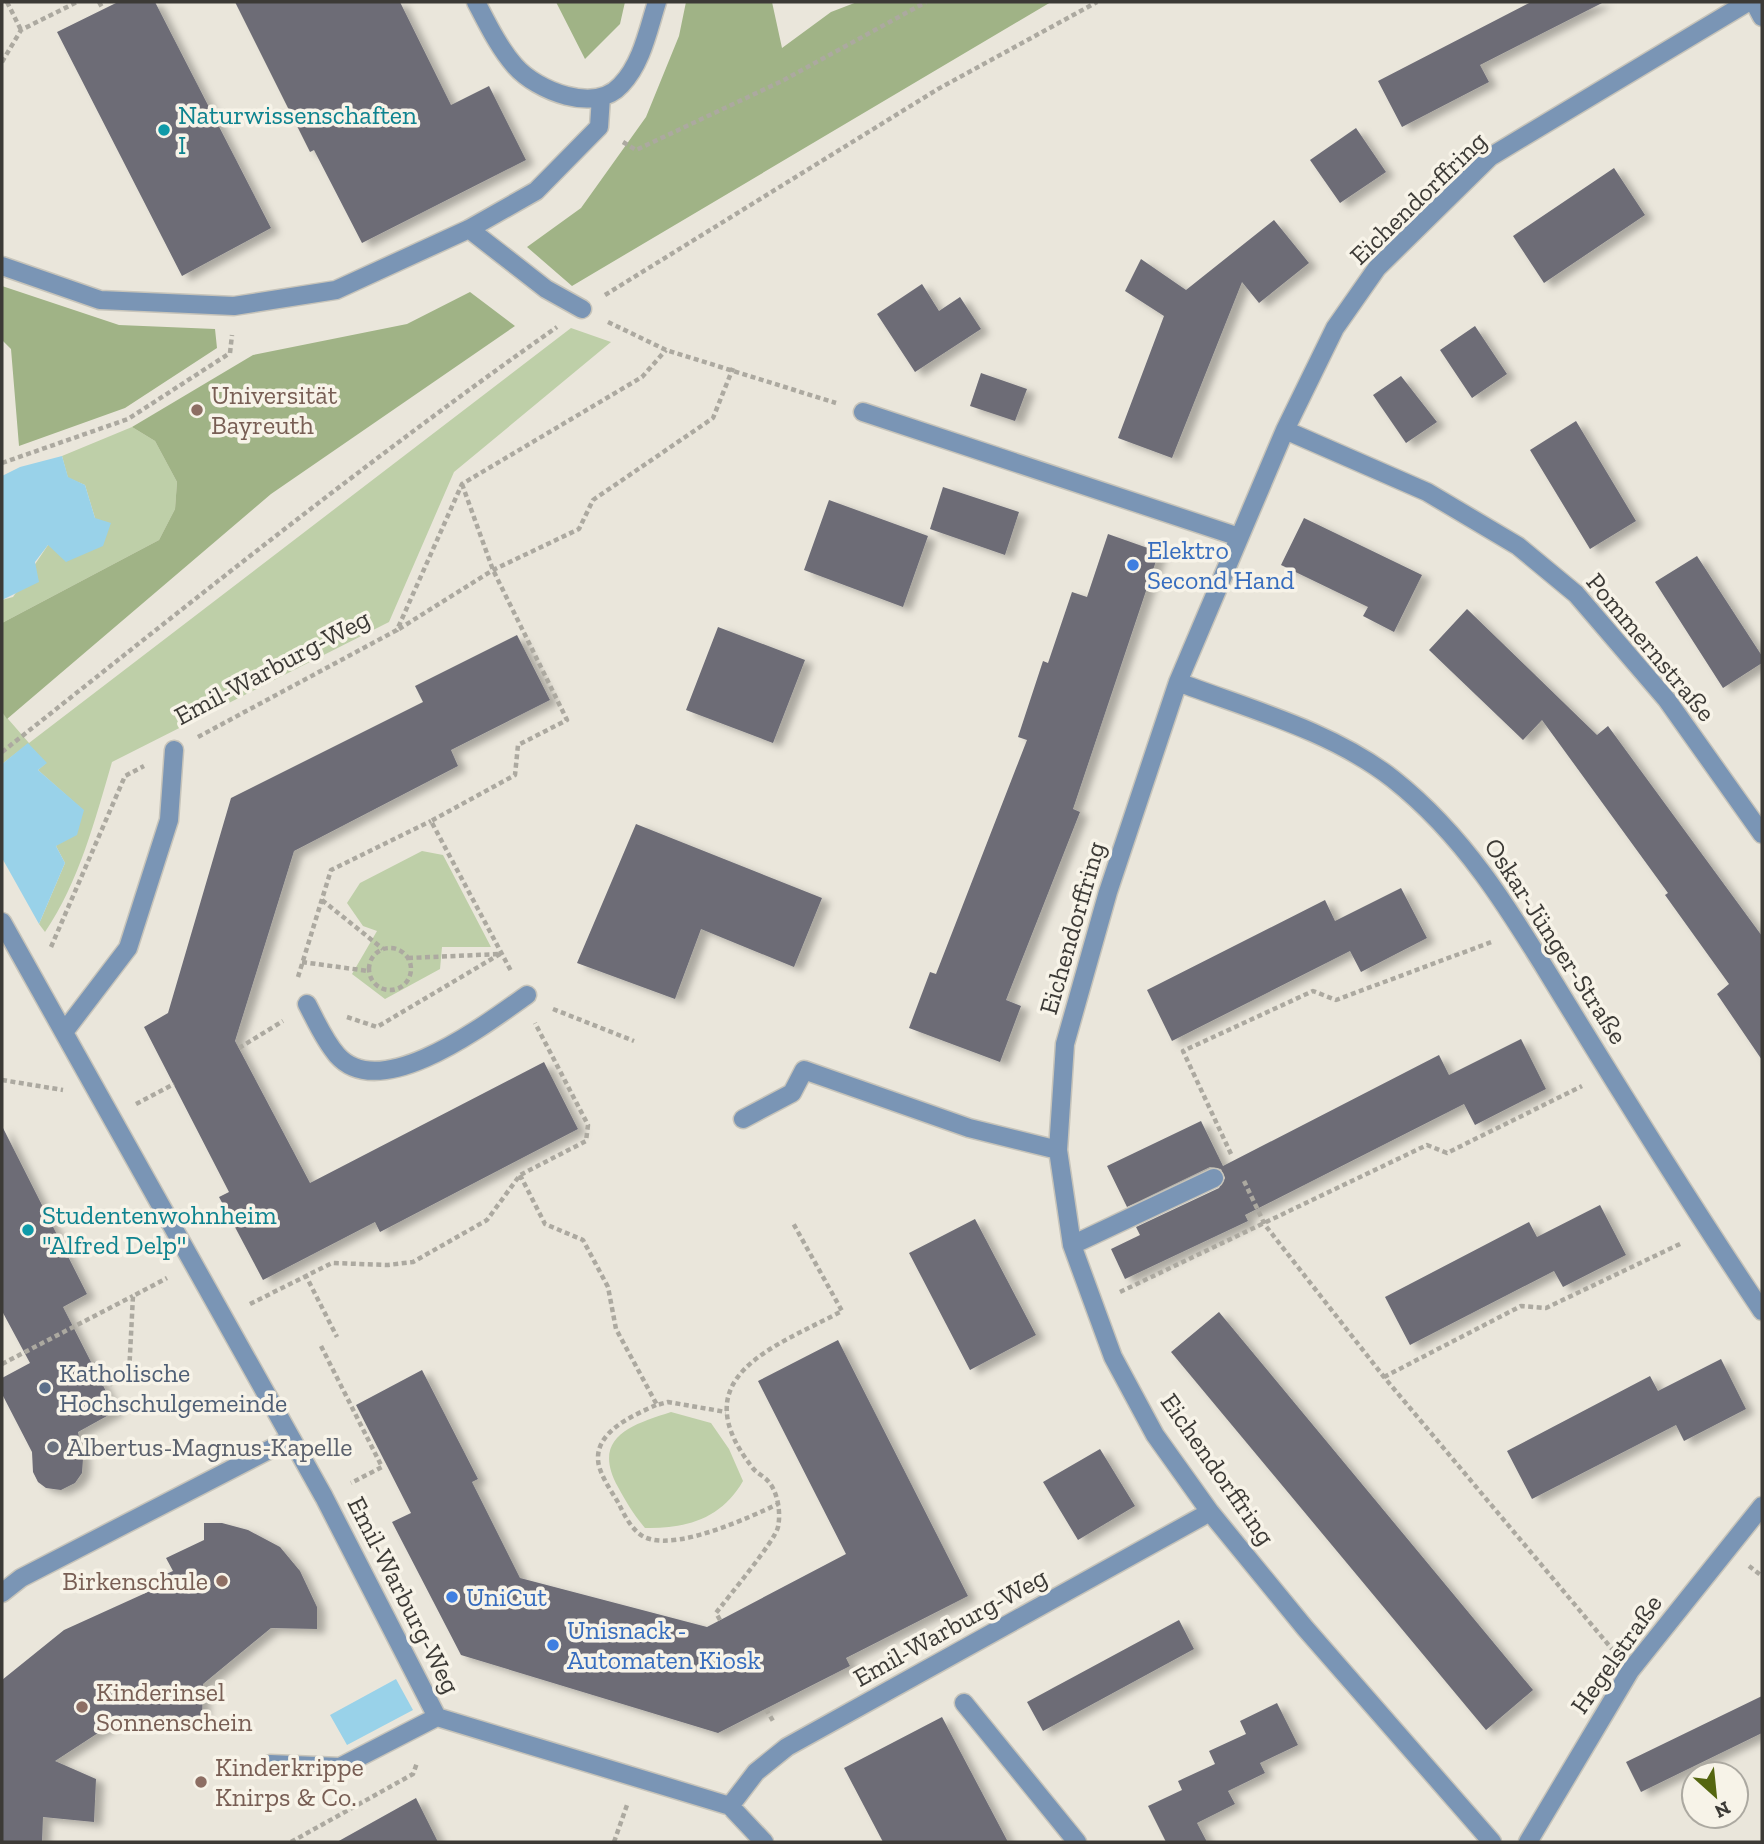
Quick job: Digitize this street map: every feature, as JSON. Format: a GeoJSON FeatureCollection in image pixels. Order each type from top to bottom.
{"type":"FeatureCollection","features":[{"type":"Feature","properties":{"kind":"street"},"geometry":{"type":"LineString","coordinates":[[475,2],[516,67],[548,89],[573,98],[601,97],[620,88],[633,70],[657,2]]}},
{"type":"Feature","properties":{"kind":"street","name":"Eichendorffring"},"geometry":{"type":"LineString","coordinates":[[1492,1842],[1305,1628],[1210,1512],[1155,1435],[1113,1357],[1072,1245],[1058,1150],[1065,1044],[1108,892],[1178,682],[1284,430],[1335,328],[1377,268],[1490,157],[1748,2]]}},
{"type":"Feature","properties":{"kind":"street"},"geometry":{"type":"LineString","coordinates":[[1754,2],[1762,17]]}},
{"type":"Feature","properties":{"kind":"street"},"geometry":{"type":"LineString","coordinates":[[2,266],[100,300],[234,306],[336,290],[469,229],[536,191],[599,127],[601,97]]}},
{"type":"Feature","properties":{"kind":"street"},"geometry":{"type":"LineString","coordinates":[[469,229],[546,289],[582,309]]}},
{"type":"Feature","properties":{"kind":"street"},"geometry":{"type":"LineString","coordinates":[[863,412],[1239,537]]}},
{"type":"Feature","properties":{"kind":"street","name":"Pommernstraße"},"geometry":{"type":"LineString","coordinates":[[1284,430],[1427,492],[1518,546],[1576,594],[1667,700],[1762,834]]}},
{"type":"Feature","properties":{"kind":"street","name":"Oskar-Jünger-Straße"},"geometry":{"type":"LineString","coordinates":[[1178,682],[1325,738],[1393,779],[1467,850],[1524,930],[1708,1230],[1762,1311]]}},
{"type":"Feature","properties":{"kind":"street"},"geometry":{"type":"LineString","coordinates":[[64,1032],[128,948],[169,820],[174,750]]}},
{"type":"Feature","properties":{"kind":"street","name":"Emil-Warburg-Weg"},"geometry":{"type":"LineString","coordinates":[[2,922],[324,1497],[437,1717]]}},
{"type":"Feature","properties":{"kind":"street"},"geometry":{"type":"LineString","coordinates":[[307,1004],[338,1057],[367,1072],[403,1069],[481,1027],[527,995]]}},
{"type":"Feature","properties":{"kind":"street"},"geometry":{"type":"LineString","coordinates":[[743,1119],[792,1093],[804,1070],[969,1128],[1058,1150]]}},
{"type":"Feature","properties":{"kind":"street"},"geometry":{"type":"LineString","coordinates":[[1072,1245],[1214,1178]]}},
{"type":"Feature","properties":{"kind":"street"},"geometry":{"type":"LineString","coordinates":[[2,1593],[21,1578],[290,1438]]}},
{"type":"Feature","properties":{"kind":"street","name":"Hegelstraße"},"geometry":{"type":"LineString","coordinates":[[1528,1842],[1630,1671],[1762,1506]]}},
{"type":"Feature","properties":{"kind":"street","name":"Emil-Warburg-Weg"},"geometry":{"type":"LineString","coordinates":[[730,1806],[756,1772],[787,1747],[1210,1512]]}},
{"type":"Feature","properties":{"kind":"street"},"geometry":{"type":"LineString","coordinates":[[964,1703],[1077,1842]]}},
{"type":"Feature","properties":{"kind":"street","name":"Emil-Warburg-Weg"},"geometry":{"type":"LineString","coordinates":[[271,1764],[340,1767],[437,1717],[730,1806],[764,1842]]}},
{"type":"Feature","properties":{"kind":"path"},"geometry":{"type":"LineString","coordinates":[[7,2],[21,30]]}},
{"type":"Feature","properties":{"kind":"path"},"geometry":{"type":"LineString","coordinates":[[2,62],[21,30],[77,2]]}},
{"type":"Feature","properties":{"kind":"path"},"geometry":{"type":"LineString","coordinates":[[99,2],[103,9]]}},
{"type":"Feature","properties":{"kind":"path"},"geometry":{"type":"LineString","coordinates":[[599,127],[636,150],[782,82],[926,2]]}},
{"type":"Feature","properties":{"kind":"path"},"geometry":{"type":"LineString","coordinates":[[2,752],[349,478],[582,309],[938,89],[1097,2]]}},
{"type":"Feature","properties":{"kind":"path"},"geometry":{"type":"LineString","coordinates":[[2,463],[128,419],[230,353],[234,306]]}},
{"type":"Feature","properties":{"kind":"path"},"geometry":{"type":"LineString","coordinates":[[582,309],[666,350],[733,368],[863,412]]}},
{"type":"Feature","properties":{"kind":"path"},"geometry":{"type":"LineString","coordinates":[[500,954],[377,1027],[307,1004],[297,980],[331,870],[431,821],[515,775],[518,744],[567,720],[493,570],[462,484],[642,377],[666,350]]}},
{"type":"Feature","properties":{"kind":"path"},"geometry":{"type":"LineString","coordinates":[[397,630],[493,570],[579,529],[593,500],[713,418],[733,368]]}},
{"type":"Feature","properties":{"kind":"path","name":"Emil-Warburg-Weg"},"geometry":{"type":"LineString","coordinates":[[36,985],[125,776],[397,630],[462,484]]}},
{"type":"Feature","properties":{"kind":"path"},"geometry":{"type":"LineString","coordinates":[[250,1304],[305,1274],[332,1263],[388,1265],[413,1262],[487,1220],[520,1175],[586,1141],[589,1125],[532,1018],[527,995],[500,954],[431,821]]}},
{"type":"Feature","properties":{"kind":"path"},"geometry":{"type":"LineString","coordinates":[[322,900],[383,949],[397,949],[408,958],[500,954]]}},
{"type":"Feature","properties":{"kind":"path"},"geometry":{"type":"LineString","coordinates":[[1236,1163],[1183,1051],[1313,991],[1336,1000],[1524,930]]}},
{"type":"Feature","properties":{"kind":"path"},"geometry":{"type":"LineString","coordinates":[[383,949],[372,958],[368,971],[375,985],[396,990],[410,976],[408,958]]}},
{"type":"Feature","properties":{"kind":"path"},"geometry":{"type":"LineString","coordinates":[[302,962],[368,971]]}},
{"type":"Feature","properties":{"kind":"path"},"geometry":{"type":"LineString","coordinates":[[527,995],[634,1041]]}},
{"type":"Feature","properties":{"kind":"path"},"geometry":{"type":"LineString","coordinates":[[239,1048],[266,1034],[307,1004]]}},
{"type":"Feature","properties":{"kind":"path"},"geometry":{"type":"LineString","coordinates":[[1095,1303],[1265,1225],[1427,1145],[1447,1153],[1611,1072]]}},
{"type":"Feature","properties":{"kind":"path"},"geometry":{"type":"LineString","coordinates":[[2,1080],[70,1091]]}},
{"type":"Feature","properties":{"kind":"path"},"geometry":{"type":"LineString","coordinates":[[113,1116],[174,1084]]}},
{"type":"Feature","properties":{"kind":"path"},"geometry":{"type":"LineString","coordinates":[[520,1175],[545,1224],[583,1240],[608,1287],[616,1329],[657,1405]]}},
{"type":"Feature","properties":{"kind":"path"},"geometry":{"type":"LineString","coordinates":[[1241,1175],[1265,1225],[1384,1377],[1630,1671]]}},
{"type":"Feature","properties":{"kind":"path"},"geometry":{"type":"LineString","coordinates":[[720,1620],[716,1613],[778,1528],[778,1504],[769,1482],[753,1469],[734,1438],[726,1412],[736,1376],[754,1359],[842,1311],[793,1223]]}},
{"type":"Feature","properties":{"kind":"path"},"geometry":{"type":"LineString","coordinates":[[1384,1377],[1521,1306],[1545,1307],[1708,1230]]}},
{"type":"Feature","properties":{"kind":"path"},"geometry":{"type":"LineString","coordinates":[[2,1364],[195,1264]]}},
{"type":"Feature","properties":{"kind":"path"},"geometry":{"type":"LineString","coordinates":[[305,1274],[337,1336]]}},
{"type":"Feature","properties":{"kind":"path"},"geometry":{"type":"LineString","coordinates":[[85,1383],[111,1384],[129,1374],[133,1296]]}},
{"type":"Feature","properties":{"kind":"path"},"geometry":{"type":"LineString","coordinates":[[321,1346],[382,1467],[324,1497]]}},
{"type":"Feature","properties":{"kind":"path"},"geometry":{"type":"LineString","coordinates":[[726,1412],[668,1402],[657,1405],[611,1431],[599,1447],[598,1463],[604,1479],[640,1535],[651,1540],[681,1538],[724,1526],[778,1504]]}},
{"type":"Feature","properties":{"kind":"path"},"geometry":{"type":"LineString","coordinates":[[291,1842],[413,1774],[437,1717]]}},
{"type":"Feature","properties":{"kind":"path"},"geometry":{"type":"LineString","coordinates":[[614,1842],[637,1777]]}},
{"type":"Feature","properties":{"kind":"green space"},"geometry":{"type":"Polygon","coordinates":[[[556,2],[625,2],[620,24],[585,59],[556,2]]]}},
{"type":"Feature","properties":{"kind":"green space"},"geometry":{"type":"Polygon","coordinates":[[[686,2],[772,2],[782,48],[831,12],[857,2],[1051,2],[572,286],[527,247],[581,208],[646,117],[679,36],[686,2]]]}},
{"type":"Feature","properties":{"kind":"green space"},"geometry":{"type":"Polygon","coordinates":[[[2,286],[119,325],[215,329],[217,348],[125,408],[19,446],[11,349],[2,340],[2,286]]]}},
{"type":"Feature","properties":{"kind":"green space"},"geometry":{"type":"Polygon","coordinates":[[[470,292],[515,326],[271,494],[7,719],[2,712],[2,623],[159,540],[175,509],[177,482],[155,441],[132,427],[253,355],[407,324],[470,292]]]}},
{"type":"Feature","properties":{"kind":"green space"},"geometry":{"type":"Polygon","coordinates":[[[571,328],[611,342],[454,472],[389,622],[112,762],[77,872],[45,932],[39,924],[65,863],[56,846],[83,810],[38,770],[46,763],[28,744],[2,764],[2,712],[29,743],[571,328]]]}},
{"type":"Feature","properties":{"kind":"green space"},"geometry":{"type":"Polygon","coordinates":[[[132,427],[155,441],[177,482],[175,509],[159,540],[2,623],[2,600],[13,597],[48,545],[95,518],[85,485],[68,478],[62,456],[132,427]]]}},
{"type":"Feature","properties":{"kind":"green space"},"geometry":{"type":"Polygon","coordinates":[[[422,851],[443,855],[491,947],[442,947],[440,969],[385,999],[352,974],[377,931],[363,926],[347,903],[360,883],[422,851]]]}},
{"type":"Feature","properties":{"kind":"green space"},"geometry":{"type":"Polygon","coordinates":[[[671,1412],[711,1423],[729,1449],[743,1481],[725,1504],[702,1519],[675,1526],[645,1528],[618,1487],[609,1456],[612,1445],[619,1436],[642,1422],[671,1412]]]}},
{"type":"Feature","properties":{"kind":"water"},"geometry":{"type":"Polygon","coordinates":[[[62,456],[68,477],[85,485],[95,518],[111,523],[103,546],[66,562],[48,545],[35,562],[39,582],[2,600],[2,476],[20,467],[62,456]]]}},
{"type":"Feature","properties":{"kind":"water"},"geometry":{"type":"Polygon","coordinates":[[[28,743],[47,763],[38,770],[84,810],[77,835],[56,846],[65,863],[39,924],[2,858],[2,764],[28,743]]]}},
{"type":"Feature","properties":{"kind":"water"},"geometry":{"type":"Polygon","coordinates":[[[396,1679],[413,1710],[347,1745],[330,1715],[396,1679]]]}},
{"type":"Feature","properties":{"kind":"building","name":"Naturwissenschaften I"},"geometry":{"type":"Polygon","coordinates":[[[118,2],[155,2],[271,228],[182,276],[57,32],[118,2]]]}},
{"type":"Feature","properties":{"kind":"building"},"geometry":{"type":"Polygon","coordinates":[[[235,2],[400,2],[451,105],[489,86],[526,160],[362,243],[314,150],[310,152],[235,2]]]}},
{"type":"Feature","properties":{"kind":"building"},"geometry":{"type":"Polygon","coordinates":[[[1531,2],[1604,2],[1480,65],[1489,82],[1402,127],[1378,81],[1531,2]]]}},
{"type":"Feature","properties":{"kind":"building"},"geometry":{"type":"Polygon","coordinates":[[[1356,128],[1386,172],[1340,203],[1310,160],[1356,128]]]}},
{"type":"Feature","properties":{"kind":"building"},"geometry":{"type":"Polygon","coordinates":[[[1614,168],[1645,215],[1544,283],[1513,236],[1614,168]]]}},
{"type":"Feature","properties":{"kind":"building"},"geometry":{"type":"Polygon","coordinates":[[[1274,220],[1309,263],[1259,303],[1242,282],[1172,458],[1118,438],[1164,316],[1125,291],[1141,259],[1186,290],[1274,220]]]}},
{"type":"Feature","properties":{"kind":"building"},"geometry":{"type":"Polygon","coordinates":[[[922,284],[939,311],[960,297],[981,329],[915,372],[877,314],[922,284]]]}},
{"type":"Feature","properties":{"kind":"building"},"geometry":{"type":"Polygon","coordinates":[[[1475,326],[1507,374],[1472,398],[1440,350],[1475,326]]]}},
{"type":"Feature","properties":{"kind":"building"},"geometry":{"type":"Polygon","coordinates":[[[981,373],[1027,389],[1015,421],[970,406],[981,373]]]}},
{"type":"Feature","properties":{"kind":"building"},"geometry":{"type":"Polygon","coordinates":[[[1401,376],[1437,422],[1406,443],[1373,395],[1401,376]]]}},
{"type":"Feature","properties":{"kind":"building"},"geometry":{"type":"Polygon","coordinates":[[[1576,421],[1636,521],[1590,549],[1530,450],[1576,421]]]}},
{"type":"Feature","properties":{"kind":"building"},"geometry":{"type":"Polygon","coordinates":[[[943,487],[1019,512],[1005,555],[930,529],[943,487]]]}},
{"type":"Feature","properties":{"kind":"building"},"geometry":{"type":"Polygon","coordinates":[[[829,500],[928,536],[903,607],[804,570],[829,500]]]}},
{"type":"Feature","properties":{"kind":"building"},"geometry":{"type":"Polygon","coordinates":[[[1304,518],[1422,575],[1394,632],[1363,616],[1368,607],[1281,565],[1304,518]]]}},
{"type":"Feature","properties":{"kind":"building"},"geometry":{"type":"Polygon","coordinates":[[[1108,534],[1159,552],[1073,809],[1080,812],[1006,1000],[1021,1006],[1000,1062],[909,1028],[930,972],[936,974],[1027,740],[1018,737],[1043,661],[1048,663],[1072,592],[1087,597],[1108,534]]]}},
{"type":"Feature","properties":{"kind":"building"},"geometry":{"type":"Polygon","coordinates":[[[1697,556],[1762,656],[1762,663],[1723,688],[1655,582],[1697,556]]]}},
{"type":"Feature","properties":{"kind":"building"},"geometry":{"type":"Polygon","coordinates":[[[1467,609],[1597,735],[1608,726],[1762,936],[1762,1060],[1717,994],[1729,984],[1665,895],[1668,893],[1542,720],[1523,740],[1429,650],[1467,609]]]}},
{"type":"Feature","properties":{"kind":"building"},"geometry":{"type":"Polygon","coordinates":[[[718,627],[805,660],[773,743],[686,710],[718,627]]]}},
{"type":"Feature","properties":{"kind":"building"},"geometry":{"type":"Polygon","coordinates":[[[517,635],[550,700],[451,750],[458,766],[294,851],[235,1041],[310,1183],[544,1062],[578,1129],[380,1232],[375,1222],[263,1280],[219,1197],[229,1192],[144,1027],[168,1013],[231,798],[423,702],[415,686],[517,635]]]}},
{"type":"Feature","properties":{"kind":"building"},"geometry":{"type":"Polygon","coordinates":[[[636,824],[822,898],[794,967],[701,929],[675,999],[577,963],[636,824]]]}},
{"type":"Feature","properties":{"kind":"building"},"geometry":{"type":"Polygon","coordinates":[[[1401,888],[1427,938],[1361,972],[1350,951],[1172,1041],[1147,990],[1325,900],[1335,921],[1401,888]]]}},
{"type":"Feature","properties":{"kind":"building"},"geometry":{"type":"Polygon","coordinates":[[[1521,1039],[1546,1089],[1475,1125],[1464,1104],[1245,1215],[1248,1221],[1125,1279],[1111,1249],[1140,1235],[1136,1227],[1219,1188],[1225,1178],[1221,1169],[1210,1167],[1127,1207],[1107,1166],[1201,1121],[1223,1166],[1439,1055],[1449,1075],[1521,1039]]]}},
{"type":"Feature","properties":{"kind":"building"},"geometry":{"type":"Polygon","coordinates":[[[2,1126],[87,1294],[63,1307],[116,1411],[78,1432],[83,1459],[82,1473],[75,1483],[61,1490],[46,1488],[38,1482],[33,1472],[32,1452],[2,1394],[2,1378],[30,1363],[2,1311],[2,1126]]]}},
{"type":"Feature","properties":{"kind":"building"},"geometry":{"type":"Polygon","coordinates":[[[1600,1205],[1626,1255],[1563,1287],[1554,1271],[1410,1345],[1385,1297],[1529,1222],[1537,1237],[1600,1205]]]}},
{"type":"Feature","properties":{"kind":"building"},"geometry":{"type":"Polygon","coordinates":[[[975,1219],[1036,1335],[970,1370],[909,1253],[975,1219]]]}},
{"type":"Feature","properties":{"kind":"building"},"geometry":{"type":"Polygon","coordinates":[[[1219,1312],[1533,1690],[1486,1730],[1171,1352],[1219,1312]]]}},
{"type":"Feature","properties":{"kind":"building"},"geometry":{"type":"Polygon","coordinates":[[[838,1340],[968,1596],[846,1658],[850,1666],[718,1733],[461,1655],[392,1522],[411,1513],[356,1405],[422,1370],[478,1479],[472,1482],[520,1578],[707,1627],[846,1554],[758,1381],[838,1340]]]}},
{"type":"Feature","properties":{"kind":"building"},"geometry":{"type":"Polygon","coordinates":[[[1721,1359],[1746,1409],[1684,1441],[1676,1425],[1532,1499],[1507,1451],[1650,1376],[1658,1391],[1721,1359]]]}},
{"type":"Feature","properties":{"kind":"building"},"geometry":{"type":"Polygon","coordinates":[[[1100,1449],[1135,1506],[1078,1540],[1043,1482],[1100,1449]]]}},
{"type":"Feature","properties":{"kind":"building"},"geometry":{"type":"Polygon","coordinates":[[[204,1523],[222,1523],[248,1530],[280,1547],[300,1571],[317,1607],[317,1629],[271,1628],[203,1684],[202,1720],[131,1716],[118,1720],[55,1761],[96,1779],[94,1822],[43,1817],[42,1842],[2,1842],[2,1680],[64,1630],[161,1586],[157,1578],[173,1571],[166,1558],[204,1540],[204,1523]]]}},
{"type":"Feature","properties":{"kind":"building"},"geometry":{"type":"Polygon","coordinates":[[[1179,1620],[1194,1649],[1043,1731],[1027,1702],[1179,1620]]]}},
{"type":"Feature","properties":{"kind":"building"},"geometry":{"type":"Polygon","coordinates":[[[1762,1696],[1762,1733],[1707,1760],[1680,1760],[1680,1773],[1641,1792],[1626,1762],[1762,1696]]]}},
{"type":"Feature","properties":{"kind":"building"},"geometry":{"type":"Polygon","coordinates":[[[1277,1703],[1298,1745],[1260,1763],[1265,1773],[1228,1791],[1235,1804],[1197,1823],[1207,1842],[1166,1842],[1148,1806],[1182,1790],[1178,1781],[1215,1764],[1209,1751],[1246,1734],[1240,1721],[1277,1703]]]}},
{"type":"Feature","properties":{"kind":"building"},"geometry":{"type":"Polygon","coordinates":[[[942,1717],[1008,1842],[883,1842],[844,1768],[942,1717]]]}},
{"type":"Feature","properties":{"kind":"building"},"geometry":{"type":"Polygon","coordinates":[[[416,1798],[438,1842],[337,1842],[416,1798]]]}},
{"type":"Feature","properties":{"kind":"place","name":"Naturwissenschaften I"},"geometry":{"type":"Point","coordinates":[164,130]}},
{"type":"Feature","properties":{"kind":"place","name":"Universität Bayreuth"},"geometry":{"type":"Point","coordinates":[197,410]}},
{"type":"Feature","properties":{"kind":"place","name":"Elektro Second Hand"},"geometry":{"type":"Point","coordinates":[1133,565]}},
{"type":"Feature","properties":{"kind":"place","name":"Studentenwohnheim \"Alfred Delp\""},"geometry":{"type":"Point","coordinates":[28,1230]}},
{"type":"Feature","properties":{"kind":"place","name":"Katholische Hochschulgemeinde"},"geometry":{"type":"Point","coordinates":[45,1388]}},
{"type":"Feature","properties":{"kind":"place","name":"Albertus-Magnus-Kapelle"},"geometry":{"type":"Point","coordinates":[53,1447]}},
{"type":"Feature","properties":{"kind":"place","name":"Birkenschule"},"geometry":{"type":"Point","coordinates":[222,1581]}},
{"type":"Feature","properties":{"kind":"place","name":"UniCut"},"geometry":{"type":"Point","coordinates":[452,1597]}},
{"type":"Feature","properties":{"kind":"place","name":"Unisnack - Automaten Kiosk"},"geometry":{"type":"Point","coordinates":[553,1645]}},
{"type":"Feature","properties":{"kind":"place","name":"Kinderinsel Sonnenschein"},"geometry":{"type":"Point","coordinates":[82,1707]}},
{"type":"Feature","properties":{"kind":"place","name":"Kinderkrippe Knirps & Co."},"geometry":{"type":"Point","coordinates":[201,1782]}}]}
